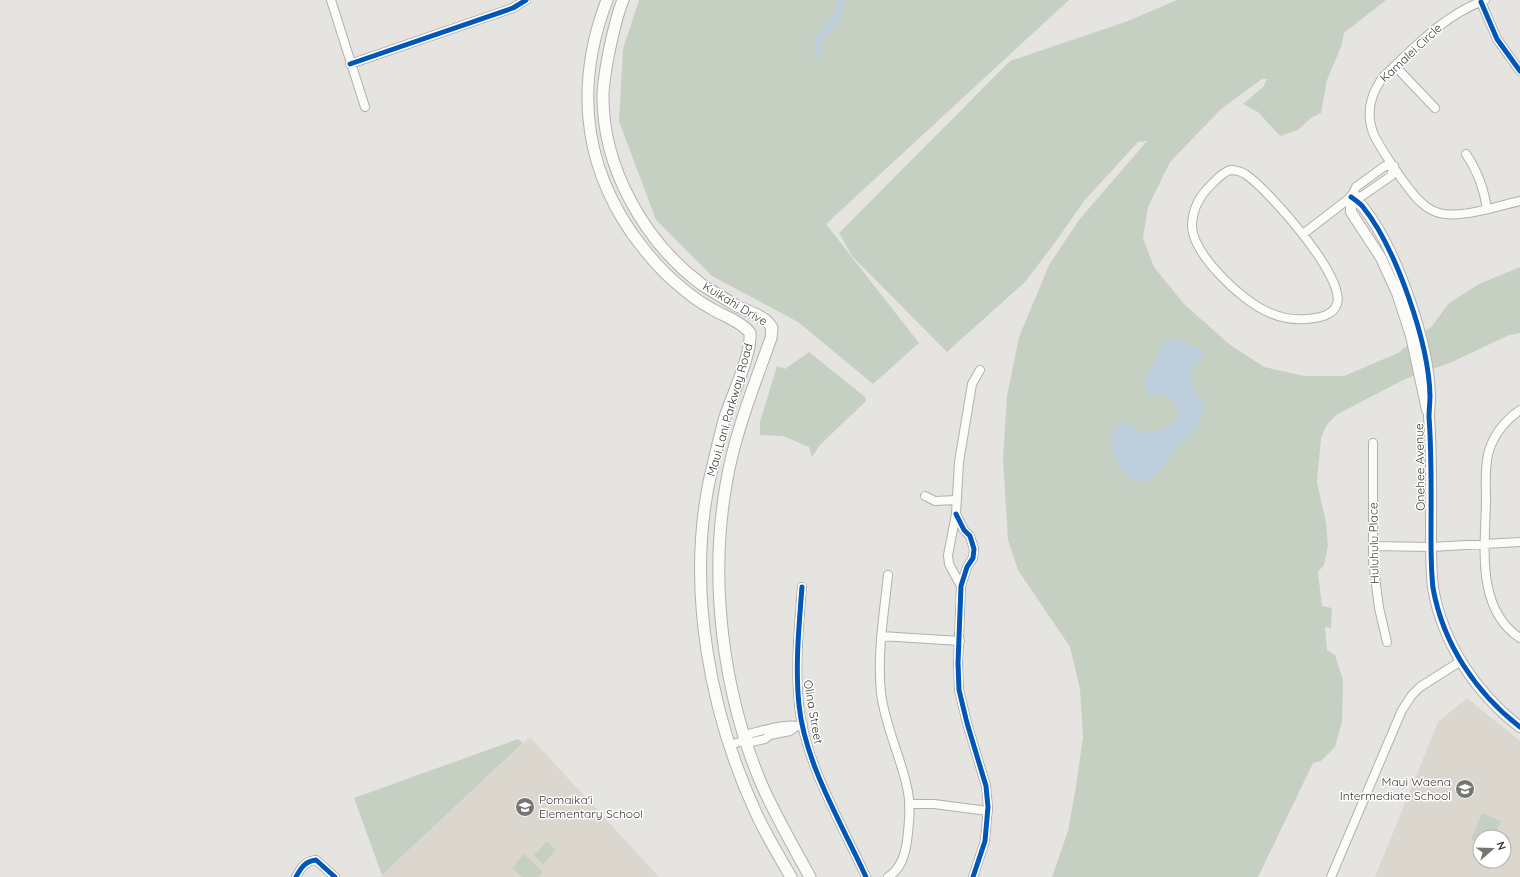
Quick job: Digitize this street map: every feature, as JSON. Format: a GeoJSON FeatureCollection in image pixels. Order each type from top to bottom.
{"type":"FeatureCollection","features":[{"type":"Feature","properties":{"kind":"main road","name":"Kuikahi Drive"},"geometry":{"type":"LineString","coordinates":[[607,0],[595,38],[590,67],[588,100],[591,140],[607,188],[624,220],[643,248],[665,273],[696,300],[743,326],[750,333]]}},
{"type":"Feature","properties":{"kind":"main road","name":"Kuikahi Drive"},"geometry":{"type":"LineString","coordinates":[[623,0],[616,20],[609,51],[603,95],[607,138],[625,189],[637,212],[666,252],[678,264],[713,293],[766,320],[772,328]]}},
{"type":"Feature","properties":{"kind":"main road","name":"Maui Lani Parkway Road"},"geometry":{"type":"LineString","coordinates":[[772,328],[772,332],[740,428],[726,485],[719,546],[720,607],[727,666],[741,725],[761,782],[787,836],[810,877]]}},
{"type":"Feature","properties":{"kind":"main road","name":"Maui Lani Parkway Road"},"geometry":{"type":"LineString","coordinates":[[750,333],[749,348],[725,418],[709,483],[702,533],[701,584],[704,635],[713,685],[730,745],[756,813],[791,877]]}},
{"type":"Feature","properties":{"kind":"street"},"geometry":{"type":"LineString","coordinates":[[331,0],[365,108]]}},
{"type":"Feature","properties":{"kind":"street"},"geometry":{"type":"LineString","coordinates":[[350,64],[513,8],[526,0]]}},
{"type":"Feature","properties":{"kind":"street"},"geometry":{"type":"LineString","coordinates":[[1483,1],[1497,39],[1520,71]]}},
{"type":"Feature","properties":{"kind":"street","name":"Kamalei Circle"},"geometry":{"type":"LineString","coordinates":[[1483,1],[1445,21],[1383,77],[1376,87],[1370,107],[1370,118],[1373,133],[1394,166],[1418,200],[1429,209],[1439,213],[1457,215],[1520,201]]}},
{"type":"Feature","properties":{"kind":"street"},"geometry":{"type":"LineString","coordinates":[[1395,66],[1435,108]]}},
{"type":"Feature","properties":{"kind":"street"},"geometry":{"type":"LineString","coordinates":[[1466,154],[1474,165],[1482,187],[1487,209]]}},
{"type":"Feature","properties":{"kind":"street"},"geometry":{"type":"LineString","coordinates":[[1303,234],[1351,197],[1356,187],[1381,168],[1384,166],[1394,166]]}},
{"type":"Feature","properties":{"kind":"street"},"geometry":{"type":"LineString","coordinates":[[1230,170],[1237,170],[1246,174],[1303,234],[1336,287],[1338,296],[1337,304],[1331,313],[1322,316],[1301,320],[1288,319],[1279,317],[1258,307],[1236,291],[1222,278],[1214,269],[1195,240],[1192,228],[1193,217],[1200,196],[1223,173],[1230,170]]}},
{"type":"Feature","properties":{"kind":"street","name":"Onehee Avenue"},"geometry":{"type":"LineString","coordinates":[[1351,197],[1362,206],[1385,242],[1392,256],[1418,328],[1427,367],[1430,395],[1431,561],[1434,588],[1440,615],[1450,641],[1478,687],[1503,714],[1520,727]]}},
{"type":"Feature","properties":{"kind":"street"},"geometry":{"type":"LineString","coordinates":[[961,586],[949,564],[948,555],[956,514],[958,462],[972,384],[980,370]]}},
{"type":"Feature","properties":{"kind":"street"},"geometry":{"type":"LineString","coordinates":[[1520,410],[1510,417],[1500,428],[1491,445],[1487,460],[1485,543],[1486,580],[1494,607],[1502,621],[1511,632],[1520,638]]}},
{"type":"Feature","properties":{"kind":"street","name":"Huluhulu Place"},"geometry":{"type":"LineString","coordinates":[[1374,443],[1373,546],[1376,591],[1388,642]]}},
{"type":"Feature","properties":{"kind":"street"},"geometry":{"type":"LineString","coordinates":[[925,496],[935,501],[957,500]]}},
{"type":"Feature","properties":{"kind":"street"},"geometry":{"type":"LineString","coordinates":[[956,514],[964,530],[970,536],[974,549],[973,558],[967,567],[961,586],[958,676],[961,701],[986,786],[988,811],[985,841],[973,877]]}},
{"type":"Feature","properties":{"kind":"street"},"geometry":{"type":"LineString","coordinates":[[1373,546],[1431,547],[1520,542]]}},
{"type":"Feature","properties":{"kind":"street"},"geometry":{"type":"LineString","coordinates":[[888,575],[881,636],[880,667],[886,719],[904,776],[909,804],[910,821],[906,849],[898,868],[888,877]]}},
{"type":"Feature","properties":{"kind":"street","name":"Olina Street"},"geometry":{"type":"LineString","coordinates":[[802,587],[796,672],[800,725],[818,774],[866,877]]}},
{"type":"Feature","properties":{"kind":"street"},"geometry":{"type":"LineString","coordinates":[[881,636],[960,641]]}},
{"type":"Feature","properties":{"kind":"street"},"geometry":{"type":"LineString","coordinates":[[1331,877],[1402,710],[1412,695],[1420,687],[1461,661]]}},
{"type":"Feature","properties":{"kind":"street"},"geometry":{"type":"LineString","coordinates":[[730,745],[746,740],[749,734],[762,730],[789,725],[800,725]]}},
{"type":"Feature","properties":{"kind":"street"},"geometry":{"type":"LineString","coordinates":[[909,804],[934,804],[988,811]]}},
{"type":"Feature","properties":{"kind":"street"},"geometry":{"type":"LineString","coordinates":[[296,877],[305,864],[310,860],[316,860],[335,877]]}},
{"type":"Feature","properties":{"kind":"shaded area","name":"Maui Waena Intermediate School"},"geometry":{"type":"Polygon","coordinates":[[[1467,698],[1520,741],[1520,877],[1375,877],[1438,722],[1467,698]]]}},
{"type":"Feature","properties":{"kind":"shaded area","name":"Pomaika'i Elementary School"},"geometry":{"type":"Polygon","coordinates":[[[530,737],[659,877],[380,877],[530,737]]]}},
{"type":"Feature","properties":{"kind":"green space"},"geometry":{"type":"Polygon","coordinates":[[[639,0],[1069,0],[826,224],[919,343],[873,384],[798,322],[712,276],[656,220],[619,121],[623,49],[639,0]]]}},
{"type":"Feature","properties":{"kind":"green space"},"geometry":{"type":"Polygon","coordinates":[[[1177,0],[1386,0],[1344,33],[1341,47],[1327,80],[1321,113],[1311,118],[1298,130],[1280,136],[1258,112],[1243,104],[1263,87],[1267,79],[1262,79],[1221,109],[1170,162],[1148,207],[1143,238],[1154,267],[1184,304],[1229,344],[1264,367],[1304,376],[1344,376],[1398,353],[1432,326],[1448,304],[1479,284],[1520,267],[1520,333],[1509,335],[1452,362],[1405,379],[1336,415],[1326,426],[1321,438],[1317,482],[1326,522],[1328,546],[1324,565],[1318,572],[1322,606],[1332,608],[1331,628],[1325,627],[1327,650],[1335,655],[1343,680],[1342,722],[1335,747],[1321,761],[1313,763],[1258,877],[1052,877],[1068,831],[1076,786],[1083,737],[1080,689],[1070,647],[1018,570],[1008,540],[1003,459],[1007,396],[1019,337],[1049,265],[1079,220],[1147,141],[1138,142],[1084,201],[1025,282],[947,352],[852,256],[839,233],[1010,61],[1128,21],[1177,0]]]}},
{"type":"Feature","properties":{"kind":"green space"},"geometry":{"type":"Polygon","coordinates":[[[809,352],[865,397],[866,401],[820,445],[812,457],[809,447],[783,436],[760,435],[760,422],[777,366],[785,369],[809,352]]]}},
{"type":"Feature","properties":{"kind":"green space"},"geometry":{"type":"Polygon","coordinates":[[[518,739],[523,743],[382,875],[354,798],[518,739]]]}},
{"type":"Feature","properties":{"kind":"green space"},"geometry":{"type":"Polygon","coordinates":[[[1482,813],[1501,821],[1498,829],[1475,829],[1482,813]]]}},
{"type":"Feature","properties":{"kind":"green space"},"geometry":{"type":"Polygon","coordinates":[[[547,841],[556,850],[543,864],[534,855],[547,841]]]}},
{"type":"Feature","properties":{"kind":"green space"},"geometry":{"type":"Polygon","coordinates":[[[524,854],[543,872],[538,877],[522,877],[512,868],[524,854]]]}},
{"type":"Feature","properties":{"kind":"water"},"geometry":{"type":"Polygon","coordinates":[[[1171,338],[1197,348],[1204,353],[1202,359],[1193,369],[1191,375],[1193,385],[1202,402],[1202,417],[1200,423],[1193,432],[1173,452],[1158,472],[1143,482],[1135,481],[1128,476],[1115,457],[1112,446],[1112,435],[1116,427],[1125,421],[1133,425],[1141,432],[1153,432],[1172,425],[1176,420],[1178,415],[1173,400],[1166,396],[1149,393],[1144,384],[1144,380],[1158,351],[1163,344],[1171,338]]]}},
{"type":"Feature","properties":{"kind":"waterway"},"geometry":{"type":"LineString","coordinates":[[818,53],[818,40],[838,16],[842,0]]}},
{"type":"Feature","properties":{"kind":"cycle path"},"geometry":{"type":"LineString","coordinates":[[350,64],[513,8],[526,0]]}},
{"type":"Feature","properties":{"kind":"cycle path"},"geometry":{"type":"LineString","coordinates":[[1481,2],[1497,39],[1520,71]]}},
{"type":"Feature","properties":{"kind":"cycle path"},"geometry":{"type":"LineString","coordinates":[[1351,197],[1363,207],[1387,246],[1408,297],[1424,350],[1430,396],[1431,569],[1433,588],[1438,609],[1453,648],[1464,666],[1489,699],[1520,727]]}},
{"type":"Feature","properties":{"kind":"cycle path"},"geometry":{"type":"LineString","coordinates":[[956,514],[964,530],[970,536],[974,549],[973,558],[967,567],[961,586],[958,663],[959,690],[967,723],[986,786],[988,807],[985,841],[973,877]]}},
{"type":"Feature","properties":{"kind":"cycle path"},"geometry":{"type":"LineString","coordinates":[[802,587],[797,676],[799,705],[803,727],[809,749],[826,793],[866,877]]}},
{"type":"Feature","properties":{"kind":"cycle path"},"geometry":{"type":"LineString","coordinates":[[296,877],[306,863],[316,860],[335,877]]}},
{"type":"Feature","properties":{"kind":"place","name":"Maui Waena Intermediate School"},"geometry":{"type":"Point","coordinates":[1465,789]}},
{"type":"Feature","properties":{"kind":"place","name":"Pomaika'i Elementary School"},"geometry":{"type":"Point","coordinates":[525,807]}}]}
